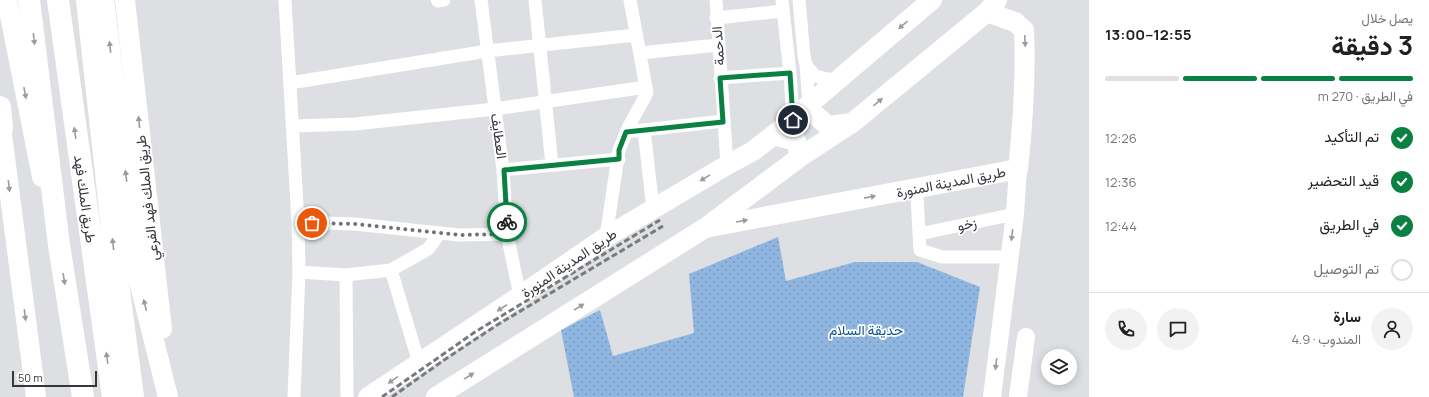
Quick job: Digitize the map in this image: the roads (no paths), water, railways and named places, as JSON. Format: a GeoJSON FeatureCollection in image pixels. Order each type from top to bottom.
{"type":"FeatureCollection","features":[{"type":"Feature","properties":{"kind":"highway"},"geometry":{"type":"LineString","coordinates":[[29,0],[59,245],[83,397]]}},
{"type":"Feature","properties":{"kind":"highway","name":"طريق الملك فهد"},"geometry":{"type":"LineString","coordinates":[[58,0],[113,397]]}},
{"type":"Feature","properties":{"kind":"highway"},"geometry":{"type":"LineString","coordinates":[[87,0],[118,283],[133,397]]}},
{"type":"Feature","properties":{"kind":"main road"},"geometry":{"type":"LineString","coordinates":[[7,0],[46,200],[59,245]]}},
{"type":"Feature","properties":{"kind":"main road"},"geometry":{"type":"LineString","coordinates":[[104,0],[138,277],[168,397]]}},
{"type":"Feature","properties":{"kind":"main road","name":"طريق الملك فهد الفرعي"},"geometry":{"type":"LineString","coordinates":[[125,0],[168,397]]}},
{"type":"Feature","properties":{"kind":"main road","name":"طريق المدينة المنورة"},"geometry":{"type":"LineString","coordinates":[[368,397],[606,238],[753,151],[774,135],[932,0]]}},
{"type":"Feature","properties":{"kind":"main road","name":"طريق المدينة المنورة"},"geometry":{"type":"LineString","coordinates":[[436,397],[705,228],[800,157],[852,123],[992,6],[1024,30],[1025,52],[1023,125],[1018,169],[705,228]]}},
{"type":"Feature","properties":{"kind":"main road"},"geometry":{"type":"LineString","coordinates":[[803,110],[828,126],[852,123]]}},
{"type":"Feature","properties":{"kind":"main road"},"geometry":{"type":"LineString","coordinates":[[1,118],[30,363],[36,397]]}},
{"type":"Feature","properties":{"kind":"main road"},"geometry":{"type":"LineString","coordinates":[[774,135],[796,141],[800,157]]}},
{"type":"Feature","properties":{"kind":"main road"},"geometry":{"type":"LineString","coordinates":[[992,397],[1015,214],[1018,169]]}},
{"type":"Feature","properties":{"kind":"main road"},"geometry":{"type":"LineString","coordinates":[[1018,397],[1026,337]]}},
{"type":"Feature","properties":{"kind":"main road"},"geometry":{"type":"LineString","coordinates":[[30,363],[39,397]]}},
{"type":"Feature","properties":{"kind":"main road"},"geometry":{"type":"LineString","coordinates":[[30,363],[43,397]]}},
{"type":"Feature","properties":{"kind":"street"},"geometry":{"type":"LineString","coordinates":[[285,0],[298,222],[299,272],[294,397]]}},
{"type":"Feature","properties":{"kind":"street"},"geometry":{"type":"LineString","coordinates":[[437,0],[444,0]]}},
{"type":"Feature","properties":{"kind":"street","name":"العطايف"},"geometry":{"type":"LineString","coordinates":[[481,0],[504,170],[507,234],[520,296]]}},
{"type":"Feature","properties":{"kind":"street"},"geometry":{"type":"LineString","coordinates":[[535,0],[552,165]]}},
{"type":"Feature","properties":{"kind":"street"},"geometry":{"type":"LineString","coordinates":[[606,238],[619,159],[619,150],[626,132],[647,93],[630,0]]}},
{"type":"Feature","properties":{"kind":"street","name":"الدحمة"},"geometry":{"type":"LineString","coordinates":[[716,0],[727,165]]}},
{"type":"Feature","properties":{"kind":"street"},"geometry":{"type":"LineString","coordinates":[[799,0],[806,66],[803,110]]}},
{"type":"Feature","properties":{"kind":"street"},"geometry":{"type":"LineString","coordinates":[[716,18],[783,6],[790,73],[803,110]]}},
{"type":"Feature","properties":{"kind":"street"},"geometry":{"type":"LineString","coordinates":[[290,83],[487,51],[636,36]]}},
{"type":"Feature","properties":{"kind":"street"},"geometry":{"type":"LineString","coordinates":[[640,53],[718,45]]}},
{"type":"Feature","properties":{"kind":"street"},"geometry":{"type":"LineString","coordinates":[[806,66],[815,76],[836,81]]}},
{"type":"Feature","properties":{"kind":"street"},"geometry":{"type":"LineString","coordinates":[[720,78],[790,73]]}},
{"type":"Feature","properties":{"kind":"street"},"geometry":{"type":"LineString","coordinates":[[292,126],[355,124],[495,109],[646,87]]}},
{"type":"Feature","properties":{"kind":"street"},"geometry":{"type":"LineString","coordinates":[[626,132],[723,122]]}},
{"type":"Feature","properties":{"kind":"street"},"geometry":{"type":"LineString","coordinates":[[644,130],[653,209]]}},
{"type":"Feature","properties":{"kind":"street"},"geometry":{"type":"LineString","coordinates":[[504,170],[619,159]]}},
{"type":"Feature","properties":{"kind":"street"},"geometry":{"type":"LineString","coordinates":[[917,196],[920,250],[942,256],[1010,257]]}},
{"type":"Feature","properties":{"kind":"street","name":"زخو"},"geometry":{"type":"LineString","coordinates":[[919,234],[1015,214]]}},
{"type":"Feature","properties":{"kind":"street"},"geometry":{"type":"LineString","coordinates":[[298,222],[355,224],[459,235],[507,234]]}},
{"type":"Feature","properties":{"kind":"street"},"geometry":{"type":"LineString","coordinates":[[299,272],[346,275],[391,270],[428,249],[440,233]]}},
{"type":"Feature","properties":{"kind":"street"},"geometry":{"type":"LineString","coordinates":[[391,270],[419,362]]}},
{"type":"Feature","properties":{"kind":"street"},"geometry":{"type":"LineString","coordinates":[[346,275],[347,397]]}},
{"type":"Feature","properties":{"kind":"railway"},"geometry":{"type":"LineString","coordinates":[[382,397],[475,332],[660,220]]}},
{"type":"Feature","properties":{"kind":"railway"},"geometry":{"type":"LineString","coordinates":[[392,397],[497,325],[663,226]]}},
{"type":"Feature","properties":{"kind":"park label","name":"حديقة السلام"},"geometry":{"type":"Point","coordinates":[866,330]}}]}
